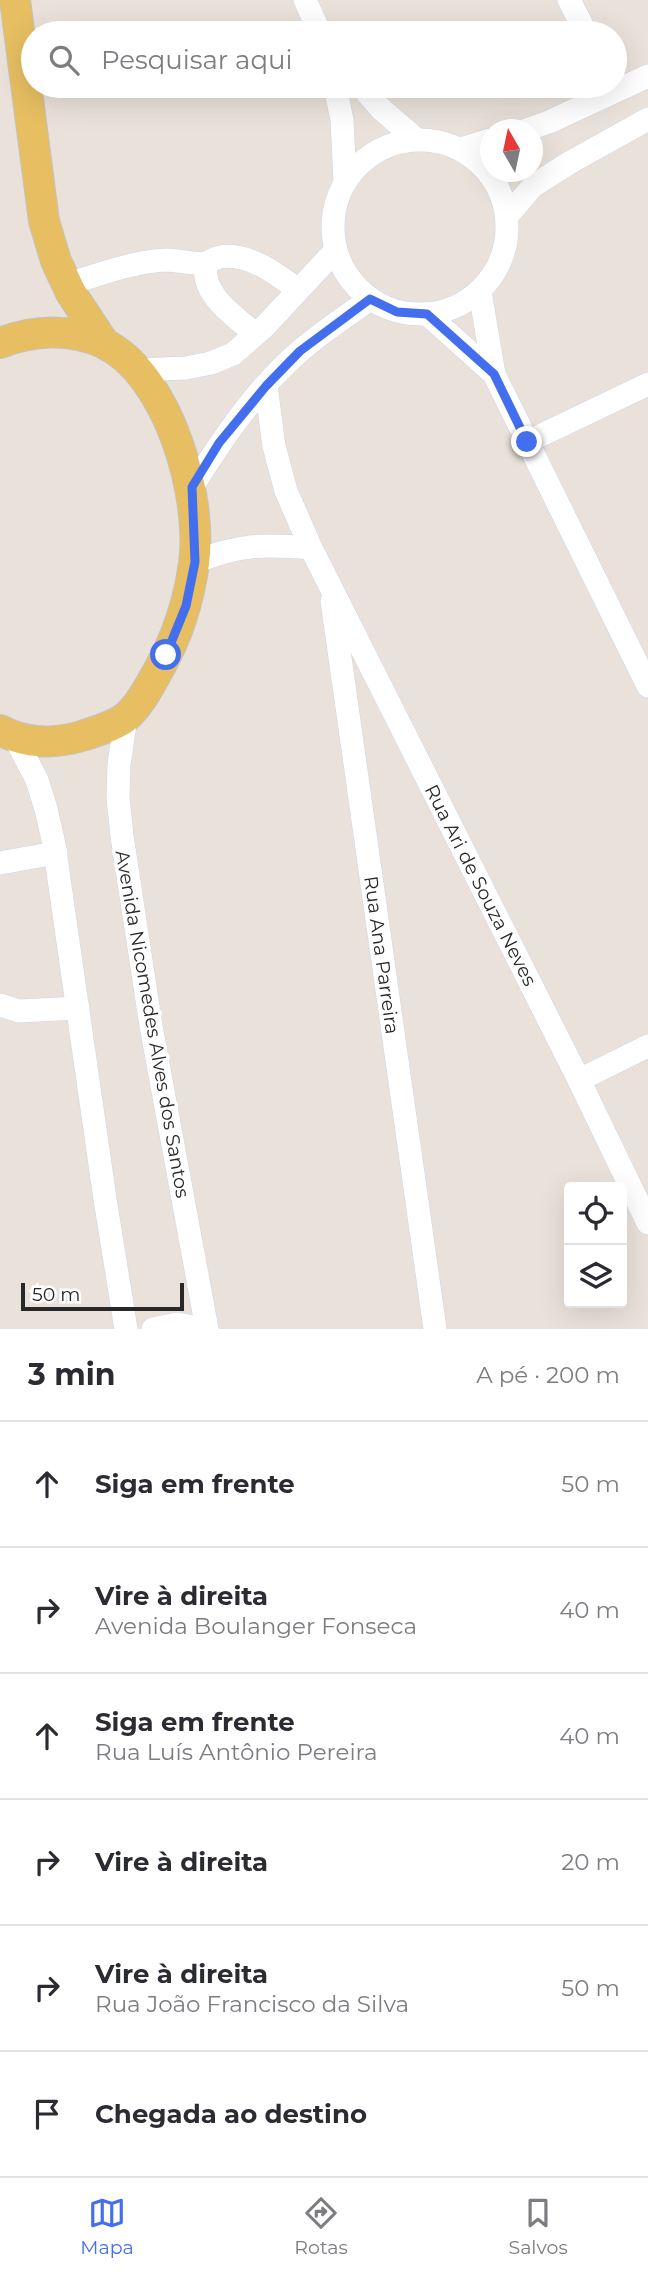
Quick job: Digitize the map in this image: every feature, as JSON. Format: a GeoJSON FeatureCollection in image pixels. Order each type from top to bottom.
{"type":"FeatureCollection","features":[{"type":"Feature","properties":{"kind":"main road"},"geometry":{"type":"LineString","coordinates":[[15,0],[21,46]]}},
{"type":"Feature","properties":{"kind":"main road"},"geometry":{"type":"LineString","coordinates":[[28,98],[44,221],[56,261],[104,344]]}},
{"type":"Feature","properties":{"kind":"main road"},"geometry":{"type":"LineString","coordinates":[[0,344],[17,337],[45,332],[72,334],[104,344],[138,370],[161,406],[175,435],[192,487],[195,562],[186,606],[166,655],[148,688],[126,717],[100,730],[72,739],[44,742],[7,734]]}},
{"type":"Feature","properties":{"kind":"street"},"geometry":{"type":"LineString","coordinates":[[304,0],[314,21]]}},
{"type":"Feature","properties":{"kind":"street"},"geometry":{"type":"LineString","coordinates":[[569,0],[580,21]]}},
{"type":"Feature","properties":{"kind":"street"},"geometry":{"type":"LineString","coordinates":[[627,84],[648,76]]}},
{"type":"Feature","properties":{"kind":"street"},"geometry":{"type":"LineString","coordinates":[[337,98],[342,120],[345,181]]}},
{"type":"Feature","properties":{"kind":"street"},"geometry":{"type":"LineString","coordinates":[[371,98],[416,139]]}},
{"type":"Feature","properties":{"kind":"street"},"geometry":{"type":"LineString","coordinates":[[543,124],[596,98]]}},
{"type":"Feature","properties":{"kind":"street"},"geometry":{"type":"LineString","coordinates":[[508,215],[533,186],[648,118]]}},
{"type":"Feature","properties":{"kind":"street"},"geometry":{"type":"LineString","coordinates":[[416,139],[439,141],[461,149],[484,166],[500,188],[508,215],[507,243],[497,270],[480,292],[456,307],[427,314],[397,312],[370,299],[348,278],[335,251],[332,227],[335,204],[345,181],[358,165],[375,151],[416,139]]}},
{"type":"Feature","properties":{"kind":"street"},"geometry":{"type":"LineString","coordinates":[[461,149],[480,143]]}},
{"type":"Feature","properties":{"kind":"street"},"geometry":{"type":"LineString","coordinates":[[138,370],[186,368],[211,363],[233,354],[335,251]]}},
{"type":"Feature","properties":{"kind":"street"},"geometry":{"type":"LineString","coordinates":[[67,284],[110,271],[167,260],[206,263],[223,256],[272,270],[298,290]]}},
{"type":"Feature","properties":{"kind":"street"},"geometry":{"type":"LineString","coordinates":[[206,263],[207,285],[217,300],[255,334]]}},
{"type":"Feature","properties":{"kind":"street"},"geometry":{"type":"LineString","coordinates":[[480,292],[494,374],[527,442],[639,645],[648,686]]}},
{"type":"Feature","properties":{"kind":"street"},"geometry":{"type":"LineString","coordinates":[[192,487],[219,443],[266,386],[300,351],[370,299]]}},
{"type":"Feature","properties":{"kind":"street"},"geometry":{"type":"LineString","coordinates":[[427,314],[494,374]]}},
{"type":"Feature","properties":{"kind":"street"},"geometry":{"type":"LineString","coordinates":[[527,442],[648,384]]}},
{"type":"Feature","properties":{"kind":"street","name":"Rua Ari de Souza Neves"},"geometry":{"type":"LineString","coordinates":[[266,386],[274,446],[286,491],[312,548],[648,1223]]}},
{"type":"Feature","properties":{"kind":"street"},"geometry":{"type":"LineString","coordinates":[[195,562],[242,546],[269,544],[312,548]]}},
{"type":"Feature","properties":{"kind":"street","name":"Rua Ana Parreira"},"geometry":{"type":"LineString","coordinates":[[330,582],[435,1329]]}},
{"type":"Feature","properties":{"kind":"street","name":"Avenida Nicomedes Alves dos Santos"},"geometry":{"type":"LineString","coordinates":[[126,717],[118,787],[122,836],[151,1026],[205,1329]]}},
{"type":"Feature","properties":{"kind":"street"},"geometry":{"type":"LineString","coordinates":[[7,734],[37,780],[47,809],[126,1329]]}},
{"type":"Feature","properties":{"kind":"street"},"geometry":{"type":"LineString","coordinates":[[0,863],[55,853]]}},
{"type":"Feature","properties":{"kind":"street"},"geometry":{"type":"LineString","coordinates":[[0,1005],[19,1011],[78,1008]]}},
{"type":"Feature","properties":{"kind":"street"},"geometry":{"type":"LineString","coordinates":[[579,1080],[648,1046]]}},
{"type":"Feature","properties":{"kind":"street"},"geometry":{"type":"LineString","coordinates":[[153,1329],[177,1324],[205,1329]]}},
{"type":"Feature","properties":{"kind":"route"},"geometry":{"type":"LineString","coordinates":[[166,655],[186,606],[195,562],[192,487],[219,443],[266,386],[300,351],[370,299],[397,312],[427,314],[494,374],[527,442]]}}]}
